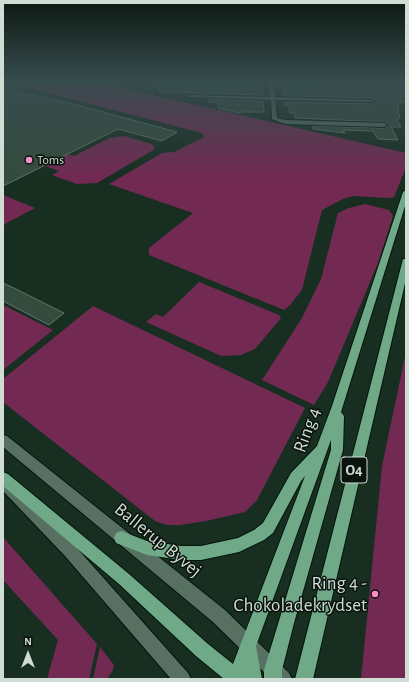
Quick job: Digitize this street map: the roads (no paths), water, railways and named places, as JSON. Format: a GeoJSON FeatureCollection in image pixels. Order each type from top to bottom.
{"type":"FeatureCollection","features":[{"type":"Feature","properties":{"kind":"main road","name":"Ring 4"},"geometry":{"type":"LineString","coordinates":[[241,679],[248,645],[325,446],[406,192]]}},
{"type":"Feature","properties":{"kind":"main road","name":"O4"},"geometry":{"type":"LineString","coordinates":[[304,679],[406,261]]}},
{"type":"Feature","properties":{"kind":"main road"},"geometry":{"type":"LineString","coordinates":[[276,676],[337,450],[338,406]]}},
{"type":"Feature","properties":{"kind":"main road"},"geometry":{"type":"LineString","coordinates":[[121,538],[147,548],[188,553],[201,553],[234,547],[250,540],[268,528],[296,477],[325,446]]}},
{"type":"Feature","properties":{"kind":"main road"},"geometry":{"type":"LineString","coordinates":[[3,478],[124,579],[202,650],[241,679]]}},
{"type":"Feature","properties":{"kind":"street"},"geometry":{"type":"LineString","coordinates":[[274,114],[275,120],[285,122],[384,125]]}},
{"type":"Feature","properties":{"kind":"street","name":"Ballerup Byvej"},"geometry":{"type":"LineString","coordinates":[[3,440],[121,538],[219,616],[276,676]]}},
{"type":"Feature","properties":{"kind":"street"},"geometry":{"type":"LineString","coordinates":[[3,482],[70,551],[182,679]]}},
{"type":"Feature","properties":{"kind":"place","name":"Toms"},"geometry":{"type":"Point","coordinates":[29,160]}},
{"type":"Feature","properties":{"kind":"place","name":"Ring 4 - Chokoladekrydset"},"geometry":{"type":"Point","coordinates":[375,594]}}]}
